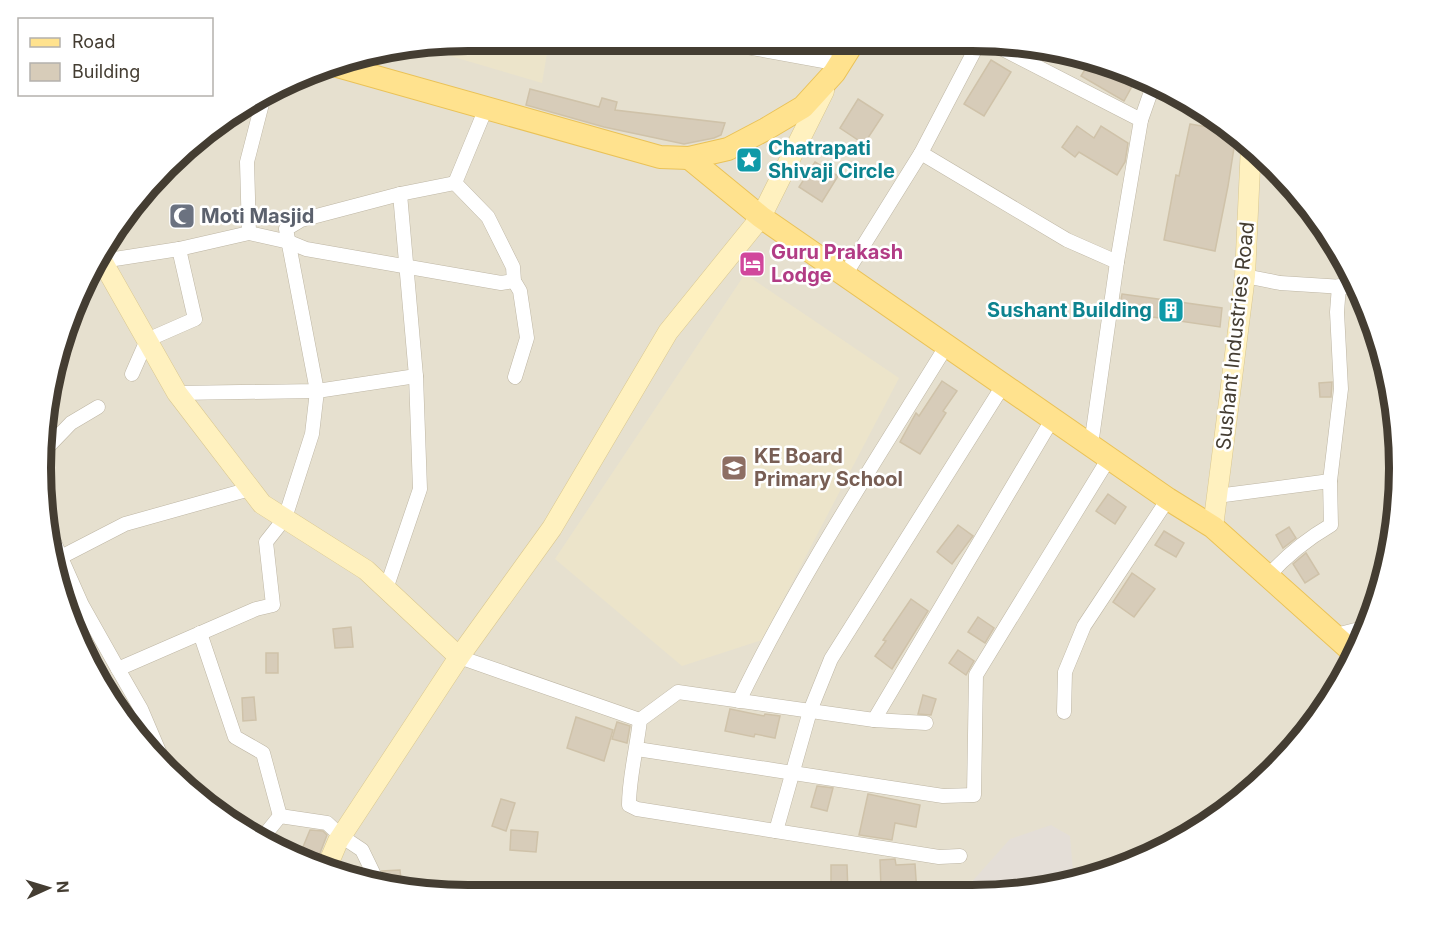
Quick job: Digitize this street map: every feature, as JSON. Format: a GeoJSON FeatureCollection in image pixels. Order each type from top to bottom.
{"type":"FeatureCollection","features":[{"type":"Feature","properties":{"kind":"main road"},"geometry":{"type":"LineString","coordinates":[[330,861],[341,836],[459,657],[552,528],[668,332],[761,217],[848,51]]}},
{"type":"Feature","properties":{"kind":"main road"},"geometry":{"type":"LineString","coordinates":[[365,65],[486,108],[660,157],[689,158],[728,149],[803,107],[837,68]]}},
{"type":"Feature","properties":{"kind":"main road","name":"Sushant Industries Road"},"geometry":{"type":"LineString","coordinates":[[1213,527],[1245,276],[1250,157]]}},
{"type":"Feature","properties":{"kind":"main road"},"geometry":{"type":"LineString","coordinates":[[689,158],[761,217],[1168,500],[1213,527],[1348,647]]}},
{"type":"Feature","properties":{"kind":"main road"},"geometry":{"type":"LineString","coordinates":[[104,264],[177,393],[262,504],[366,570],[459,657]]}},
{"type":"Feature","properties":{"kind":"street"},"geometry":{"type":"LineString","coordinates":[[760,51],[837,68]]}},
{"type":"Feature","properties":{"kind":"street"},"geometry":{"type":"LineString","coordinates":[[845,275],[921,153],[974,51]]}},
{"type":"Feature","properties":{"kind":"street"},"geometry":{"type":"LineString","coordinates":[[1011,53],[1141,120]]}},
{"type":"Feature","properties":{"kind":"street"},"geometry":{"type":"LineString","coordinates":[[637,749],[943,796],[974,795],[976,675],[1100,452],[1117,262],[1141,120],[1151,92]]}},
{"type":"Feature","properties":{"kind":"street"},"geometry":{"type":"LineString","coordinates":[[249,233],[247,162],[262,106]]}},
{"type":"Feature","properties":{"kind":"street"},"geometry":{"type":"LineString","coordinates":[[456,183],[486,108]]}},
{"type":"Feature","properties":{"kind":"street"},"geometry":{"type":"LineString","coordinates":[[921,153],[1067,240],[1117,262]]}},
{"type":"Feature","properties":{"kind":"street"},"geometry":{"type":"LineString","coordinates":[[118,669],[256,609],[273,605],[266,542],[285,518],[312,434],[316,391],[286,229],[301,220],[400,194],[456,183]]}},
{"type":"Feature","properties":{"kind":"street"},"geometry":{"type":"LineString","coordinates":[[456,183],[488,217],[513,267],[514,280],[520,291],[527,339],[515,377]]}},
{"type":"Feature","properties":{"kind":"street"},"geometry":{"type":"LineString","coordinates":[[386,589],[420,489],[416,376],[400,194]]}},
{"type":"Feature","properties":{"kind":"street"},"geometry":{"type":"LineString","coordinates":[[107,259],[179,249],[249,233],[289,242],[306,249],[501,283],[514,280]]}},
{"type":"Feature","properties":{"kind":"street"},"geometry":{"type":"LineString","coordinates":[[132,374],[147,340],[195,319],[179,249]]}},
{"type":"Feature","properties":{"kind":"street"},"geometry":{"type":"LineString","coordinates":[[1245,276],[1280,283],[1347,287]]}},
{"type":"Feature","properties":{"kind":"street"},"geometry":{"type":"LineString","coordinates":[[1268,576],[1288,555],[1331,525],[1330,481],[1341,389],[1337,312],[1339,286]]}},
{"type":"Feature","properties":{"kind":"street"},"geometry":{"type":"LineString","coordinates":[[739,701],[771,636],[813,561],[947,345]]}},
{"type":"Feature","properties":{"kind":"street"},"geometry":{"type":"LineString","coordinates":[[177,393],[316,391],[416,376]]}},
{"type":"Feature","properties":{"kind":"street"},"geometry":{"type":"LineString","coordinates":[[776,831],[810,711],[831,659],[1004,384]]}},
{"type":"Feature","properties":{"kind":"street"},"geometry":{"type":"LineString","coordinates":[[52,443],[71,423],[98,407]]}},
{"type":"Feature","properties":{"kind":"street"},"geometry":{"type":"LineString","coordinates":[[874,720],[1053,418]]}},
{"type":"Feature","properties":{"kind":"street"},"geometry":{"type":"LineString","coordinates":[[1217,496],[1330,481]]}},
{"type":"Feature","properties":{"kind":"street"},"geometry":{"type":"LineString","coordinates":[[157,746],[141,709],[82,605],[61,557],[126,524],[250,489]]}},
{"type":"Feature","properties":{"kind":"street"},"geometry":{"type":"LineString","coordinates":[[1064,712],[1065,672],[1084,626],[1168,500]]}},
{"type":"Feature","properties":{"kind":"street"},"geometry":{"type":"LineString","coordinates":[[1336,635],[1356,630]]}},
{"type":"Feature","properties":{"kind":"street"},"geometry":{"type":"LineString","coordinates":[[200,633],[235,737],[263,753],[280,816]]}},
{"type":"Feature","properties":{"kind":"street"},"geometry":{"type":"LineString","coordinates":[[459,657],[640,720]]}},
{"type":"Feature","properties":{"kind":"street"},"geometry":{"type":"LineString","coordinates":[[926,723],[874,720],[678,692],[640,720],[629,805],[637,809],[939,857],[960,856]]}},
{"type":"Feature","properties":{"kind":"street"},"geometry":{"type":"LineString","coordinates":[[280,816],[327,823],[362,850],[374,874]]}},
{"type":"Feature","properties":{"kind":"street"},"geometry":{"type":"LineString","coordinates":[[266,833],[280,816]]}},
{"type":"Feature","properties":{"kind":"shaded area"},"geometry":{"type":"Polygon","coordinates":[[[468,51],[999,52],[1053,59],[1106,73],[1181,107],[1226,137],[1247,154],[1286,193],[1319,236],[1333,260],[1367,334],[1375,360],[1385,414],[1389,468],[1388,495],[1375,576],[1346,652],[1319,700],[1303,722],[1286,743],[1247,782],[1204,815],[1156,842],[1080,871],[999,884],[441,884],[387,877],[334,863],[259,829],[214,799],[193,782],[154,743],[121,700],[94,652],[73,602],[59,549],[51,468],[55,414],[65,360],[83,308],[121,236],[154,193],[193,154],[236,121],[308,83],[360,65],[414,55],[468,51]]]}},
{"type":"Feature","properties":{"kind":"shaded area"},"geometry":{"type":"Polygon","coordinates":[[[547,51],[542,83],[438,52],[547,51]]]}},
{"type":"Feature","properties":{"kind":"shaded area","name":"KE Board Primary School"},"geometry":{"type":"Polygon","coordinates":[[[745,274],[899,378],[762,640],[682,666],[555,559],[745,274]]]}},
{"type":"Feature","properties":{"kind":"shaded area"},"geometry":{"type":"Polygon","coordinates":[[[1051,825],[1070,836],[1073,873],[1026,881],[969,885],[1010,839],[1051,825]]]}},
{"type":"Feature","properties":{"kind":"building"},"geometry":{"type":"Polygon","coordinates":[[[991,60],[1011,72],[984,116],[964,104],[991,60]]]}},
{"type":"Feature","properties":{"kind":"building"},"geometry":{"type":"Polygon","coordinates":[[[1087,67],[1133,84],[1124,101],[1081,76],[1087,67]]]}},
{"type":"Feature","properties":{"kind":"building"},"geometry":{"type":"Polygon","coordinates":[[[530,89],[599,107],[602,98],[617,102],[615,110],[725,123],[721,135],[684,144],[604,127],[526,105],[530,89]]]}},
{"type":"Feature","properties":{"kind":"building"},"geometry":{"type":"Polygon","coordinates":[[[858,99],[883,115],[864,144],[840,128],[858,99]]]}},
{"type":"Feature","properties":{"kind":"building"},"geometry":{"type":"Polygon","coordinates":[[[1190,124],[1214,128],[1235,144],[1215,251],[1164,240],[1176,175],[1179,176],[1190,124]]]}},
{"type":"Feature","properties":{"kind":"building"},"geometry":{"type":"Polygon","coordinates":[[[1077,126],[1094,138],[1101,126],[1128,143],[1125,162],[1117,175],[1079,152],[1075,157],[1062,147],[1077,126]]]}},
{"type":"Feature","properties":{"kind":"building"},"geometry":{"type":"Polygon","coordinates":[[[815,162],[838,176],[822,202],[799,187],[815,162]]]}},
{"type":"Feature","properties":{"kind":"building","name":"Sushant Building"},"geometry":{"type":"Polygon","coordinates":[[[1122,294],[1222,308],[1220,327],[1119,312],[1122,294]]]}},
{"type":"Feature","properties":{"kind":"building"},"geometry":{"type":"Polygon","coordinates":[[[942,381],[957,391],[943,411],[946,413],[920,454],[900,442],[916,413],[919,416],[942,381]]]}},
{"type":"Feature","properties":{"kind":"building"},"geometry":{"type":"Polygon","coordinates":[[[1332,382],[1331,397],[1320,397],[1319,383],[1332,382]]]}},
{"type":"Feature","properties":{"kind":"building"},"geometry":{"type":"Polygon","coordinates":[[[1108,494],[1126,507],[1115,524],[1096,511],[1108,494]]]}},
{"type":"Feature","properties":{"kind":"building"},"geometry":{"type":"Polygon","coordinates":[[[958,525],[973,536],[952,564],[937,552],[958,525]]]}},
{"type":"Feature","properties":{"kind":"building"},"geometry":{"type":"Polygon","coordinates":[[[1289,527],[1296,538],[1283,548],[1276,535],[1289,527]]]}},
{"type":"Feature","properties":{"kind":"building"},"geometry":{"type":"Polygon","coordinates":[[[1164,531],[1184,543],[1176,557],[1155,545],[1164,531]]]}},
{"type":"Feature","properties":{"kind":"building"},"geometry":{"type":"Polygon","coordinates":[[[1306,553],[1319,574],[1305,583],[1293,564],[1306,553]]]}},
{"type":"Feature","properties":{"kind":"building"},"geometry":{"type":"Polygon","coordinates":[[[1132,573],[1155,589],[1134,617],[1113,602],[1132,573]]]}},
{"type":"Feature","properties":{"kind":"building"},"geometry":{"type":"Polygon","coordinates":[[[911,599],[928,611],[892,669],[875,656],[911,599]]]}},
{"type":"Feature","properties":{"kind":"building"},"geometry":{"type":"Polygon","coordinates":[[[978,617],[994,628],[985,643],[968,632],[978,617]]]}},
{"type":"Feature","properties":{"kind":"building"},"geometry":{"type":"Polygon","coordinates":[[[351,627],[353,647],[335,648],[333,629],[351,627]]]}},
{"type":"Feature","properties":{"kind":"building"},"geometry":{"type":"Polygon","coordinates":[[[958,650],[974,661],[966,675],[949,663],[958,650]]]}},
{"type":"Feature","properties":{"kind":"building"},"geometry":{"type":"Polygon","coordinates":[[[266,653],[278,653],[278,673],[266,673],[266,653]]]}},
{"type":"Feature","properties":{"kind":"building"},"geometry":{"type":"Polygon","coordinates":[[[923,695],[936,699],[931,715],[918,714],[923,695]]]}},
{"type":"Feature","properties":{"kind":"building"},"geometry":{"type":"Polygon","coordinates":[[[254,697],[256,720],[243,721],[242,698],[254,697]]]}},
{"type":"Feature","properties":{"kind":"building"},"geometry":{"type":"Polygon","coordinates":[[[730,709],[764,716],[765,714],[780,716],[775,738],[755,734],[754,737],[725,731],[730,709]]]}},
{"type":"Feature","properties":{"kind":"building"},"geometry":{"type":"Polygon","coordinates":[[[576,717],[613,730],[604,761],[567,748],[576,717]]]}},
{"type":"Feature","properties":{"kind":"building"},"geometry":{"type":"Polygon","coordinates":[[[617,722],[630,726],[627,743],[612,739],[617,722]]]}},
{"type":"Feature","properties":{"kind":"building"},"geometry":{"type":"Polygon","coordinates":[[[817,786],[833,788],[827,811],[811,807],[817,786]]]}},
{"type":"Feature","properties":{"kind":"building"},"geometry":{"type":"Polygon","coordinates":[[[868,794],[920,805],[916,827],[895,823],[892,840],[859,835],[868,794]]]}},
{"type":"Feature","properties":{"kind":"building"},"geometry":{"type":"Polygon","coordinates":[[[501,799],[515,803],[506,831],[492,826],[501,799]]]}},
{"type":"Feature","properties":{"kind":"building"},"geometry":{"type":"Polygon","coordinates":[[[310,830],[323,831],[327,835],[318,857],[302,850],[310,830]]]}},
{"type":"Feature","properties":{"kind":"building"},"geometry":{"type":"Polygon","coordinates":[[[511,830],[538,832],[536,852],[510,850],[511,830]]]}},
{"type":"Feature","properties":{"kind":"building"},"geometry":{"type":"Polygon","coordinates":[[[895,859],[896,865],[915,864],[916,885],[881,885],[880,860],[895,859]]]}},
{"type":"Feature","properties":{"kind":"building"},"geometry":{"type":"Polygon","coordinates":[[[831,865],[847,865],[848,885],[831,885],[831,865]]]}},
{"type":"Feature","properties":{"kind":"building"},"geometry":{"type":"Polygon","coordinates":[[[400,870],[401,879],[384,876],[382,871],[400,870]]]}},
{"type":"Feature","properties":{"kind":"place","name":"Chatrapati Shivaji Circle"},"geometry":{"type":"Point","coordinates":[749,160]}},
{"type":"Feature","properties":{"kind":"place","name":"Moti Masjid"},"geometry":{"type":"Point","coordinates":[182,216]}},
{"type":"Feature","properties":{"kind":"place","name":"Guru Prakash Lodge"},"geometry":{"type":"Point","coordinates":[752,264]}},
{"type":"Feature","properties":{"kind":"place","name":"Sushant Building"},"geometry":{"type":"Point","coordinates":[1171,310]}},
{"type":"Feature","properties":{"kind":"place","name":"KE Board Primary School"},"geometry":{"type":"Point","coordinates":[734,468]}}]}
